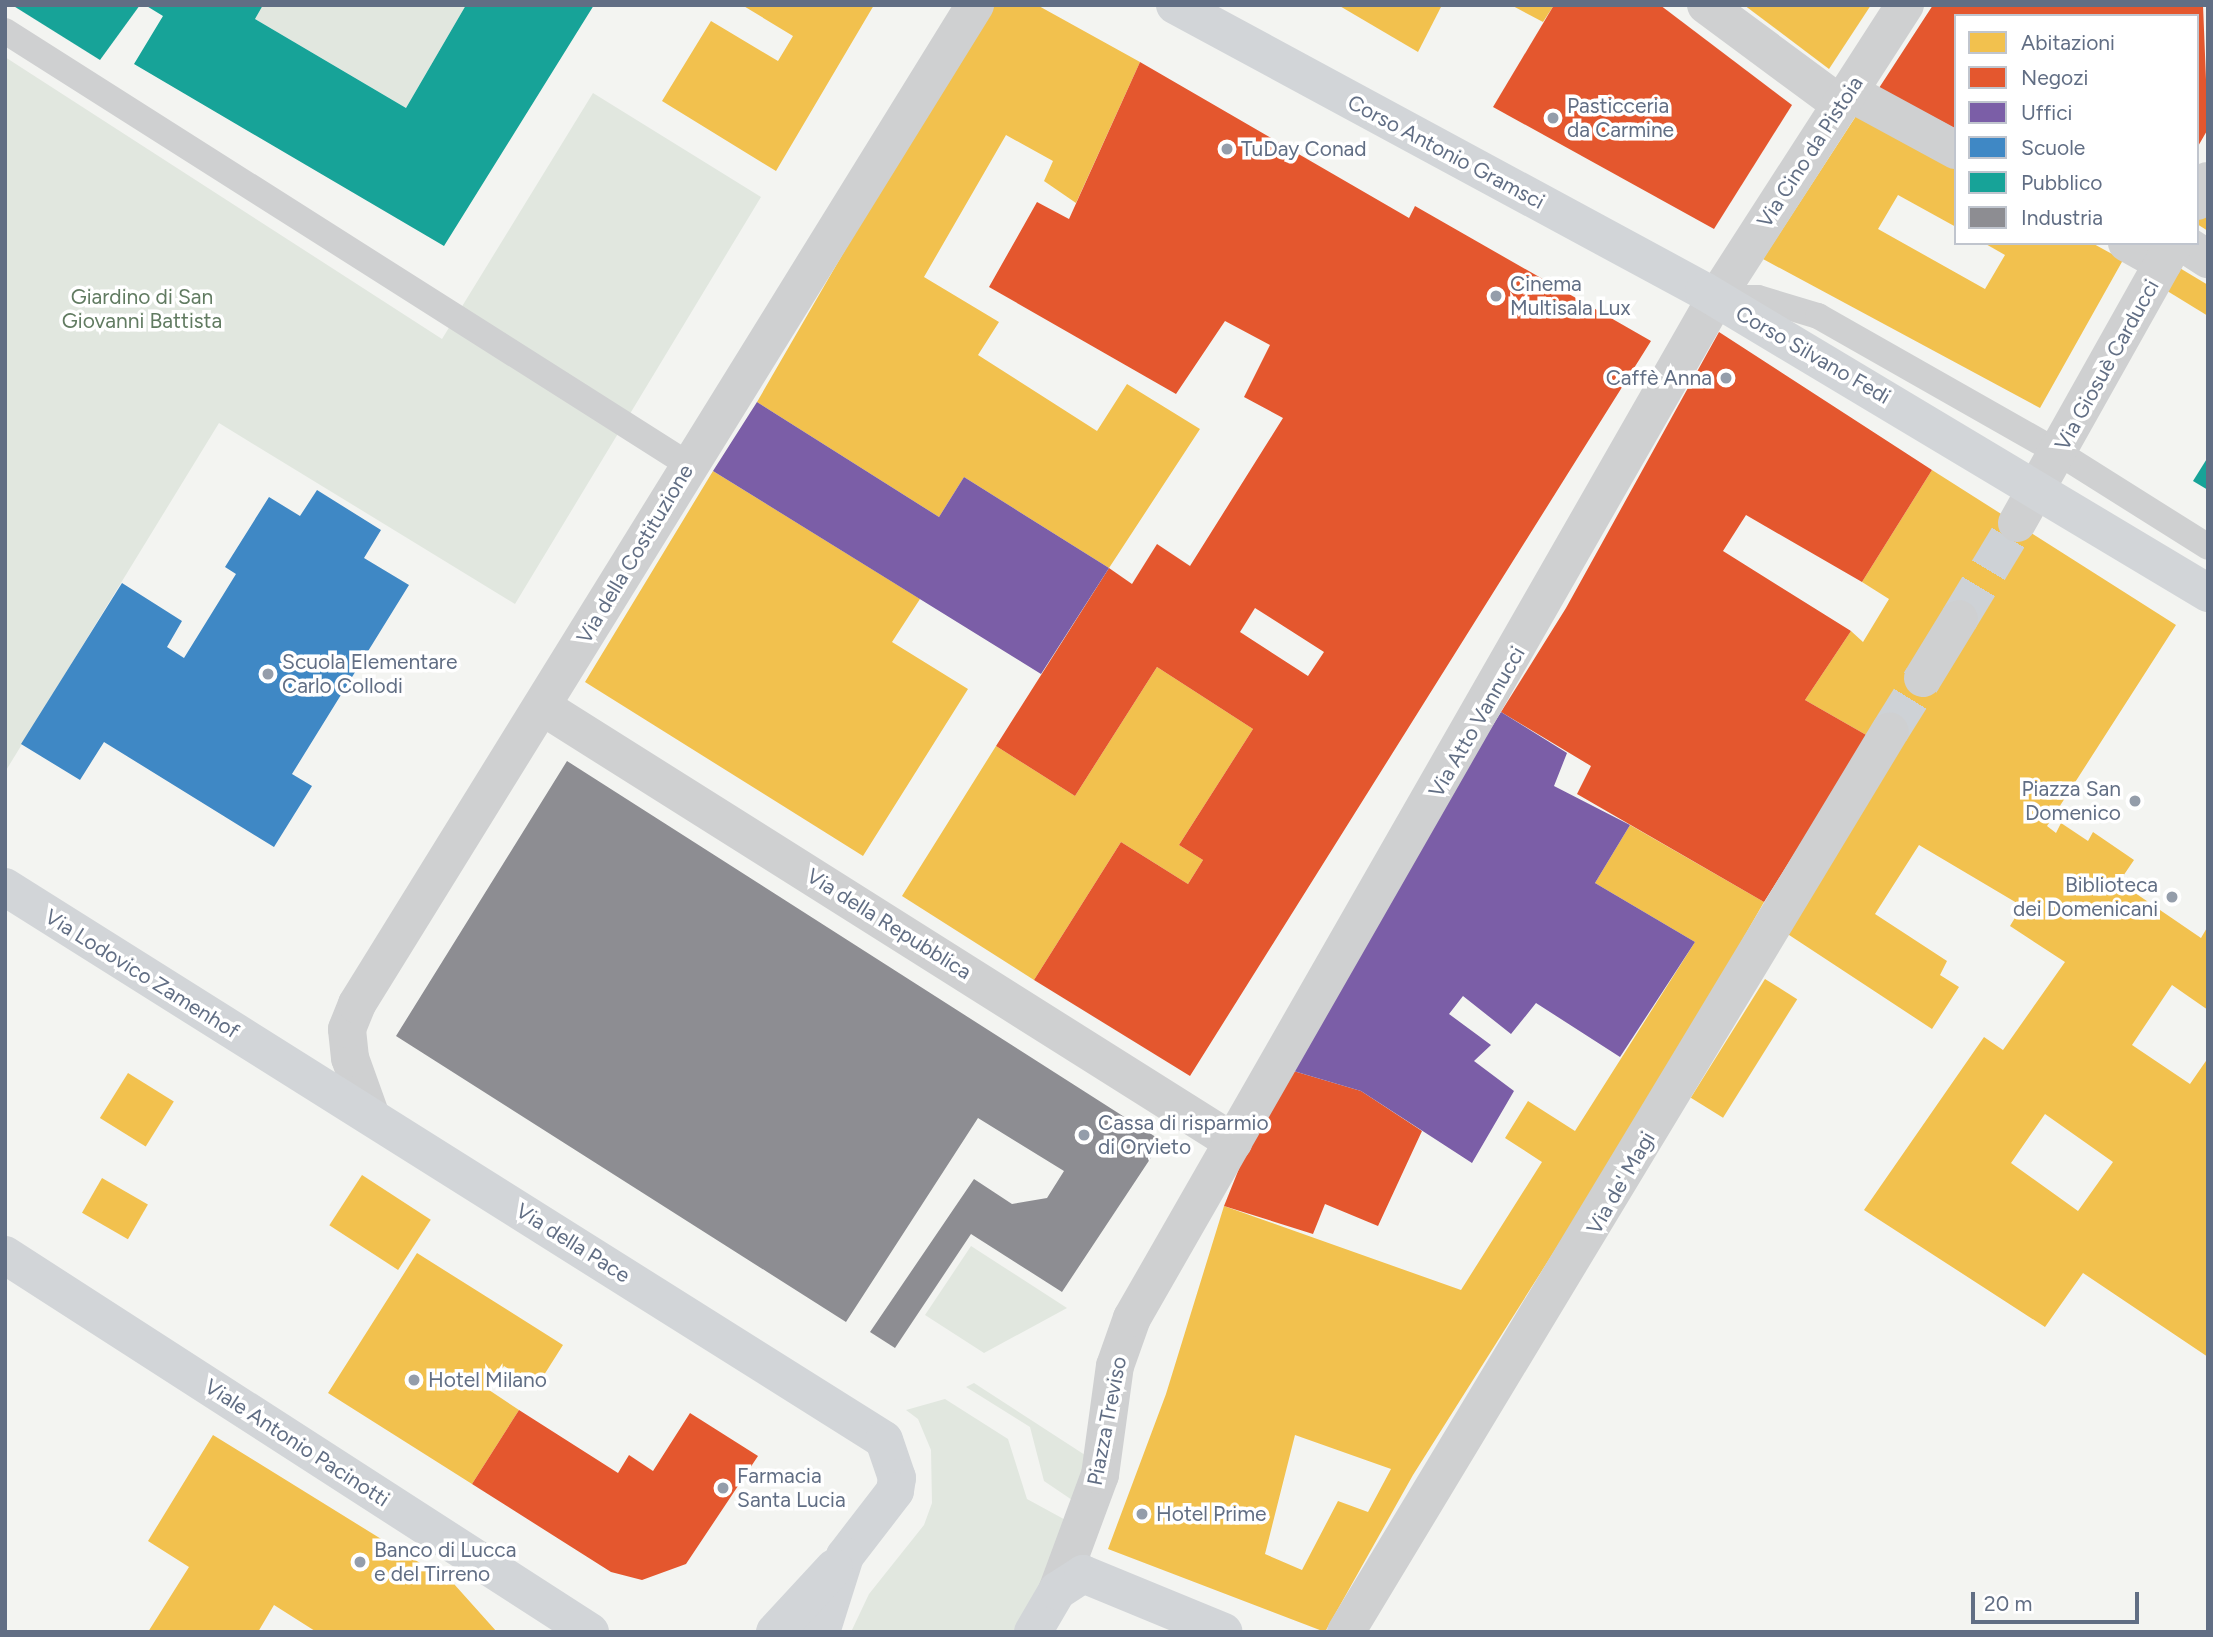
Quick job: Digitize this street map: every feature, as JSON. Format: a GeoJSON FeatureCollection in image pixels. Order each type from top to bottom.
{"type":"FeatureCollection","features":[{"type":"Feature","properties":{"kind":"street","name":"Via della Costituzione"},"geometry":{"type":"LineString","coordinates":[[362,1110],[346,1029],[357,1004],[543,707],[686,463],[975,5]]}},
{"type":"Feature","properties":{"kind":"street","name":"Corso Antonio Gramsci"},"geometry":{"type":"LineString","coordinates":[[1175,5],[1716,298]]}},
{"type":"Feature","properties":{"kind":"street"},"geometry":{"type":"LineString","coordinates":[[1706,5],[1804,78],[1954,149]]}},
{"type":"Feature","properties":{"kind":"street","name":"Via Cino da Pistoia"},"geometry":{"type":"LineString","coordinates":[[1716,298],[1905,5]]}},
{"type":"Feature","properties":{"kind":"street"},"geometry":{"type":"LineString","coordinates":[[2199,197],[2208,181]]}},
{"type":"Feature","properties":{"kind":"street"},"geometry":{"type":"LineString","coordinates":[[2140,245],[2208,259]]}},
{"type":"Feature","properties":{"kind":"street","name":"Via Giosuè Carducci"},"geometry":{"type":"LineString","coordinates":[[2040,487],[2174,250]]}},
{"type":"Feature","properties":{"kind":"street","name":"Corso Silvano Fedi"},"geometry":{"type":"LineString","coordinates":[[1716,298],[2040,487],[2208,593]]}},
{"type":"Feature","properties":{"kind":"street","name":"Via Atto Vannucci"},"geometry":{"type":"LineString","coordinates":[[1233,1142],[1716,298]]}},
{"type":"Feature","properties":{"kind":"street"},"geometry":{"type":"LineString","coordinates":[[2017,523],[2040,487]]}},
{"type":"Feature","properties":{"kind":"street"},"geometry":{"type":"LineString","coordinates":[[1923,678],[1958,619]]}},
{"type":"Feature","properties":{"kind":"street","name":"Via della Repubblica"},"geometry":{"type":"LineString","coordinates":[[543,707],[1233,1142]]}},
{"type":"Feature","properties":{"kind":"street","name":"Via de' Magi"},"geometry":{"type":"LineString","coordinates":[[1346,1632],[1890,731]]}},
{"type":"Feature","properties":{"kind":"street","name":"Via Lodovico Zamenhof"},"geometry":{"type":"LineString","coordinates":[[5,887],[279,1060]]}},
{"type":"Feature","properties":{"kind":"street","name":"Via della Pace"},"geometry":{"type":"LineString","coordinates":[[279,1060],[884,1440],[897,1478],[888,1503],[845,1556]]}},
{"type":"Feature","properties":{"kind":"street","name":"Piazza Treviso"},"geometry":{"type":"LineString","coordinates":[[1033,1632],[1057,1591],[1100,1475],[1115,1366],[1132,1318],[1233,1142]]}},
{"type":"Feature","properties":{"kind":"street","name":"Viale Antonio Pacinotti"},"geometry":{"type":"LineString","coordinates":[[5,1255],[590,1632]]}},
{"type":"Feature","properties":{"kind":"street"},"geometry":{"type":"LineString","coordinates":[[775,1632],[845,1556]]}},
{"type":"Feature","properties":{"kind":"street"},"geometry":{"type":"LineString","coordinates":[[821,1632],[845,1556]]}},
{"type":"Feature","properties":{"kind":"street"},"geometry":{"type":"LineString","coordinates":[[1057,1591],[1083,1574],[1224,1632]]}},
{"type":"Feature","properties":{"kind":"lane","name":"Via della Costituzione"},"geometry":{"type":"LineString","coordinates":[[362,1110],[333,1040],[348,997],[686,463],[965,5]]}},
{"type":"Feature","properties":{"kind":"lane"},"geometry":{"type":"LineString","coordinates":[[5,31],[686,463]]}},
{"type":"Feature","properties":{"kind":"lane","name":"Corso Silvano Fedi"},"geometry":{"type":"LineString","coordinates":[[1716,298],[1758,298],[1818,316],[2059,453],[2208,547]]}},
{"type":"Feature","properties":{"kind":"green space"},"geometry":{"type":"Polygon","coordinates":[[[263,5],[466,5],[406,108],[255,19],[263,5]]]}},
{"type":"Feature","properties":{"kind":"green space","name":"Giardino di San Giovanni Battista"},"geometry":{"type":"Polygon","coordinates":[[[5,57],[442,339],[593,93],[761,197],[515,604],[219,423],[5,772],[5,57]]]}},
{"type":"Feature","properties":{"kind":"green space"},"geometry":{"type":"Polygon","coordinates":[[[971,1246],[1067,1308],[984,1353],[925,1315],[971,1246]]]}},
{"type":"Feature","properties":{"kind":"green space"},"geometry":{"type":"Polygon","coordinates":[[[974,1383],[1085,1455],[1078,1504],[1044,1481],[1030,1427],[966,1387],[974,1383]]]}},
{"type":"Feature","properties":{"kind":"green space"},"geometry":{"type":"Polygon","coordinates":[[[945,1399],[1008,1439],[1027,1499],[1071,1523],[1018,1632],[851,1632],[869,1594],[924,1525],[932,1503],[931,1450],[918,1419],[906,1410],[945,1399]]]}},
{"type":"Feature","properties":{"kind":"building: Abitazioni"},"geometry":{"type":"Polygon","coordinates":[[[742,5],[874,5],[776,171],[662,101],[711,21],[778,61],[793,36],[742,5]]]}},
{"type":"Feature","properties":{"kind":"building: Abitazioni"},"geometry":{"type":"Polygon","coordinates":[[[987,5],[1037,5],[1140,62],[1076,203],[1044,181],[1053,161],[1006,135],[924,277],[999,322],[978,355],[1097,431],[1127,384],[1200,429],[1109,568],[964,477],[939,517],[757,402],[987,5]]]}},
{"type":"Feature","properties":{"kind":"building: Abitazioni"},"geometry":{"type":"Polygon","coordinates":[[[1338,5],[1442,5],[1418,52],[1338,5]]]}},
{"type":"Feature","properties":{"kind":"building: Abitazioni"},"geometry":{"type":"Polygon","coordinates":[[[1511,5],[1554,5],[1543,22],[1511,5]]]}},
{"type":"Feature","properties":{"kind":"building: Abitazioni"},"geometry":{"type":"Polygon","coordinates":[[[1744,5],[1871,5],[1829,69],[1744,5]]]}},
{"type":"Feature","properties":{"kind":"building: Abitazioni"},"geometry":{"type":"Polygon","coordinates":[[[1858,113],[1954,166],[1954,226],[1898,195],[1878,229],[1985,289],[2005,255],[1988,245],[2096,245],[2123,260],[2040,408],[1763,259],[1858,113]]]}},
{"type":"Feature","properties":{"kind":"building: Abitazioni"},"geometry":{"type":"Polygon","coordinates":[[[2208,194],[2208,231],[2199,225],[2208,194]]]}},
{"type":"Feature","properties":{"kind":"building: Abitazioni"},"geometry":{"type":"Polygon","coordinates":[[[2178,267],[2208,285],[2208,316],[2164,289],[2178,267]]]}},
{"type":"Feature","properties":{"kind":"building: Abitazioni"},"geometry":{"type":"Polygon","coordinates":[[[1932,470],[2176,625],[2047,826],[2056,833],[2061,823],[2088,841],[2093,832],[2134,860],[2119,882],[2201,938],[2208,926],[2208,1010],[2172,985],[2132,1045],[2190,1084],[2208,1058],[2208,1357],[2083,1273],[2045,1327],[1864,1210],[1984,1037],[2003,1050],[2065,962],[2010,926],[2022,906],[1919,845],[1875,914],[1947,961],[1940,975],[1959,987],[1932,1029],[1783,931],[1868,736],[1805,700],[1851,631],[1863,642],[1889,599],[1862,582],[1932,470]],[[2045,1114],[2011,1163],[2078,1211],[2113,1162],[2045,1114]]]}},
{"type":"Feature","properties":{"kind":"building: Abitazioni"},"geometry":{"type":"Polygon","coordinates":[[[713,471],[920,599],[892,642],[968,689],[863,856],[585,682],[713,471]]]}},
{"type":"Feature","properties":{"kind":"building: Abitazioni"},"geometry":{"type":"Polygon","coordinates":[[[1157,667],[1253,729],[1179,845],[1203,860],[1188,884],[1121,842],[1034,980],[902,896],[996,746],[1075,796],[1157,667]]]}},
{"type":"Feature","properties":{"kind":"building: Abitazioni"},"geometry":{"type":"Polygon","coordinates":[[[1630,825],[1764,902],[1661,1082],[1413,1475],[1325,1632],[1108,1549],[1166,1394],[1224,1206],[1461,1290],[1542,1162],[1505,1138],[1528,1101],[1575,1131],[1695,942],[1595,883],[1630,825]],[[1295,1435],[1265,1554],[1302,1570],[1338,1501],[1368,1512],[1391,1469],[1295,1435]]]}},
{"type":"Feature","properties":{"kind":"building: Abitazioni"},"geometry":{"type":"Polygon","coordinates":[[[1765,979],[1797,999],[1723,1118],[1691,1098],[1765,979]]]}},
{"type":"Feature","properties":{"kind":"building: Abitazioni"},"geometry":{"type":"Polygon","coordinates":[[[128,1073],[174,1102],[146,1147],[100,1118],[128,1073]]]}},
{"type":"Feature","properties":{"kind":"building: Abitazioni"},"geometry":{"type":"Polygon","coordinates":[[[362,1175],[431,1220],[398,1270],[329,1225],[362,1175]]]}},
{"type":"Feature","properties":{"kind":"building: Abitazioni"},"geometry":{"type":"Polygon","coordinates":[[[102,1178],[148,1204],[128,1239],[82,1213],[102,1178]]]}},
{"type":"Feature","properties":{"kind":"building: Abitazioni","name":"Hotel Milano"},"geometry":{"type":"Polygon","coordinates":[[[417,1253],[563,1345],[537,1386],[504,1366],[489,1390],[519,1410],[472,1484],[328,1393],[417,1253]]]}},
{"type":"Feature","properties":{"kind":"building: Abitazioni"},"geometry":{"type":"Polygon","coordinates":[[[213,1435],[454,1584],[497,1632],[315,1631],[274,1605],[258,1632],[148,1632],[189,1567],[148,1541],[213,1435]]]}},
{"type":"Feature","properties":{"kind":"building: Negozi"},"geometry":{"type":"Polygon","coordinates":[[[1554,5],[1660,5],[1792,105],[1714,229],[1493,107],[1554,5]]]}},
{"type":"Feature","properties":{"kind":"building: Negozi"},"geometry":{"type":"Polygon","coordinates":[[[1933,5],[2203,5],[2208,129],[2199,145],[2199,14],[1954,14],[1954,128],[1879,88],[1933,5]]]}},
{"type":"Feature","properties":{"kind":"building: Negozi"},"geometry":{"type":"Polygon","coordinates":[[[1140,62],[1409,218],[1415,206],[1651,341],[1190,1076],[1034,980],[1121,842],[1188,884],[1203,860],[1179,845],[1253,729],[1157,667],[1075,796],[996,746],[1109,568],[1132,584],[1157,544],[1190,566],[1283,418],[1244,397],[1270,345],[1225,321],[1176,394],[989,287],[1037,202],[1069,219],[1140,62]],[[1255,608],[1240,632],[1308,676],[1324,652],[1255,608]]]}},
{"type":"Feature","properties":{"kind":"building: Negozi"},"geometry":{"type":"Polygon","coordinates":[[[1719,332],[1932,470],[1862,582],[1746,515],[1723,551],[1851,631],[1805,700],[1868,736],[1764,902],[1577,794],[1591,766],[1501,712],[1566,608],[1719,332]]]}},
{"type":"Feature","properties":{"kind":"building: Negozi"},"geometry":{"type":"Polygon","coordinates":[[[1280,1067],[1361,1091],[1422,1131],[1378,1226],[1325,1204],[1313,1234],[1224,1206],[1280,1067]]]}},
{"type":"Feature","properties":{"kind":"building: Negozi"},"geometry":{"type":"Polygon","coordinates":[[[519,1410],[618,1473],[629,1455],[653,1471],[690,1413],[758,1456],[686,1564],[642,1580],[611,1572],[472,1484],[519,1410]]]}},
{"type":"Feature","properties":{"kind":"building: Uffici"},"geometry":{"type":"Polygon","coordinates":[[[757,402],[939,517],[964,477],[1109,568],[1041,674],[713,471],[757,402]]]}},
{"type":"Feature","properties":{"kind":"building: Uffici"},"geometry":{"type":"Polygon","coordinates":[[[1501,712],[1567,753],[1554,786],[1630,825],[1595,883],[1695,942],[1620,1057],[1536,1003],[1511,1034],[1463,996],[1449,1014],[1491,1045],[1474,1061],[1514,1091],[1472,1163],[1361,1091],[1280,1067],[1501,712]]]}},
{"type":"Feature","properties":{"kind":"building: Scuole"},"geometry":{"type":"Polygon","coordinates":[[[317,490],[381,530],[364,558],[409,585],[292,774],[312,786],[274,847],[104,742],[80,780],[21,744],[122,583],[182,621],[167,647],[184,658],[236,574],[225,567],[269,497],[300,516],[317,490]]]}},
{"type":"Feature","properties":{"kind":"building: Pubblico"},"geometry":{"type":"Polygon","coordinates":[[[12,5],[140,5],[100,60],[12,5]]]}},
{"type":"Feature","properties":{"kind":"building: Pubblico"},"geometry":{"type":"Polygon","coordinates":[[[145,5],[263,5],[255,19],[406,108],[466,5],[594,5],[444,246],[134,64],[163,16],[145,5]]]}},
{"type":"Feature","properties":{"kind":"building: Pubblico"},"geometry":{"type":"Polygon","coordinates":[[[2208,457],[2208,490],[2193,481],[2208,457]]]}},
{"type":"Feature","properties":{"kind":"building: Industria"},"geometry":{"type":"Polygon","coordinates":[[[567,761],[1162,1141],[1062,1292],[971,1234],[895,1348],[870,1332],[974,1179],[1012,1204],[1047,1198],[1064,1171],[978,1118],[846,1322],[396,1036],[567,761]]]}},
{"type":"Feature","properties":{"kind":"tunnel"},"geometry":{"type":"LineString","coordinates":[[1959,619],[2017,523]]}},
{"type":"Feature","properties":{"kind":"tunnel"},"geometry":{"type":"LineString","coordinates":[[1890,731],[1923,678]]}},
{"type":"Feature","properties":{"kind":"place","name":"Pasticceria da Carmine"},"geometry":{"type":"Point","coordinates":[1553,118]}},
{"type":"Feature","properties":{"kind":"place","name":"TuDay Conad"},"geometry":{"type":"Point","coordinates":[1227,149]}},
{"type":"Feature","properties":{"kind":"place","name":"Cinema Multisala Lux"},"geometry":{"type":"Point","coordinates":[1496,296]}},
{"type":"Feature","properties":{"kind":"place","name":"Caffè Anna"},"geometry":{"type":"Point","coordinates":[1726,378]}},
{"type":"Feature","properties":{"kind":"place","name":"Scuola Elementare Carlo Collodi"},"geometry":{"type":"Point","coordinates":[268,674]}},
{"type":"Feature","properties":{"kind":"place","name":"Piazza San Domenico"},"geometry":{"type":"Point","coordinates":[2135,801]}},
{"type":"Feature","properties":{"kind":"place","name":"Biblioteca dei Domenicani"},"geometry":{"type":"Point","coordinates":[2172,897]}},
{"type":"Feature","properties":{"kind":"place","name":"Cassa di risparmio di Orvieto"},"geometry":{"type":"Point","coordinates":[1084,1135]}},
{"type":"Feature","properties":{"kind":"place","name":"Hotel Milano"},"geometry":{"type":"Point","coordinates":[414,1380]}},
{"type":"Feature","properties":{"kind":"place","name":"Farmacia Santa Lucia"},"geometry":{"type":"Point","coordinates":[723,1488]}},
{"type":"Feature","properties":{"kind":"place","name":"Hotel Prime"},"geometry":{"type":"Point","coordinates":[1142,1514]}},
{"type":"Feature","properties":{"kind":"place","name":"Banco di Lucca e del Tirreno"},"geometry":{"type":"Point","coordinates":[360,1562]}}]}
